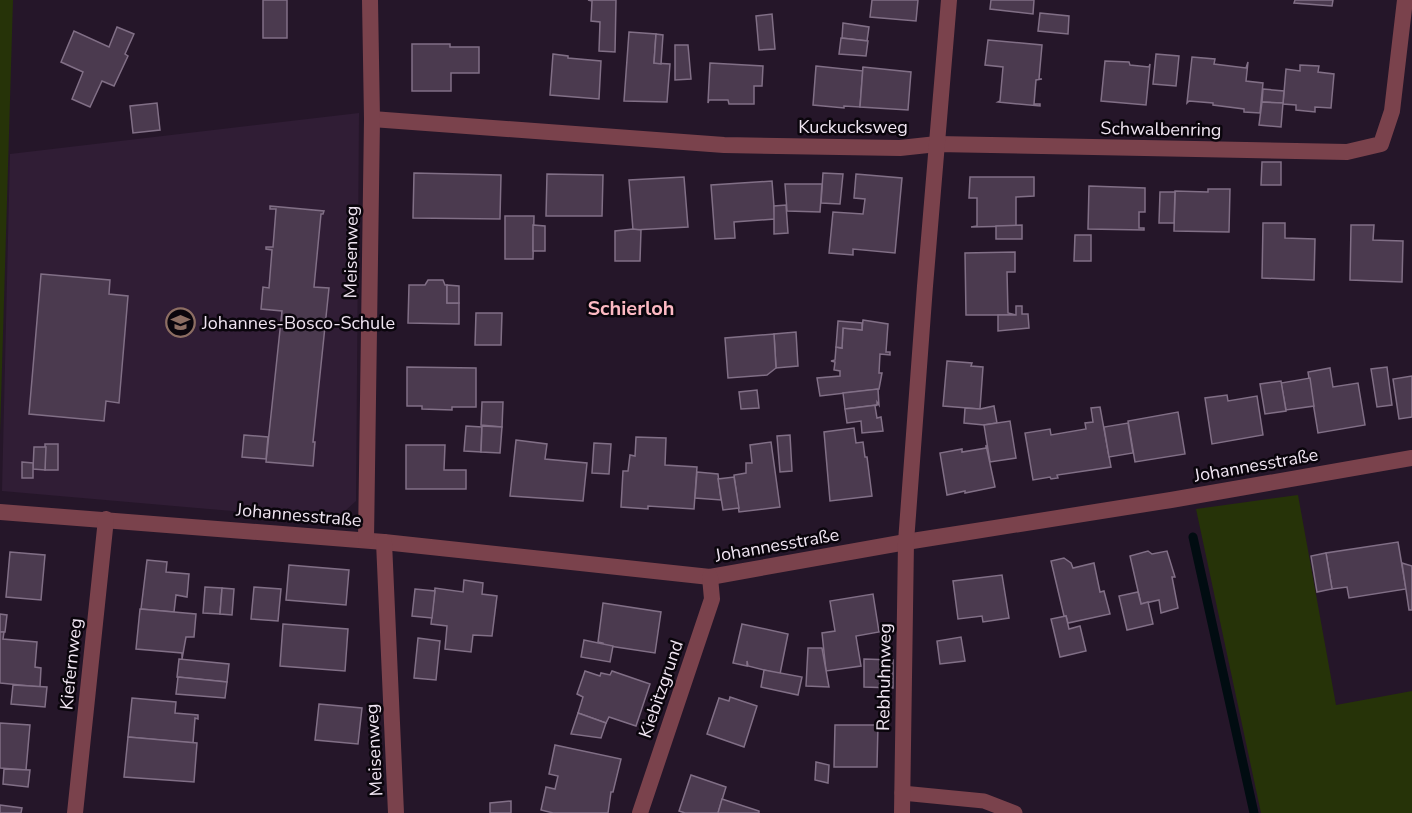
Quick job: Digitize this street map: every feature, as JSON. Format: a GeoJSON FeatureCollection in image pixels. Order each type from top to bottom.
{"type":"FeatureCollection","features":[{"type":"Feature","properties":{"kind":"street","name":"Meisenweg"},"geometry":{"type":"LineString","coordinates":[[366,540],[372,119],[370,0]]}},
{"type":"Feature","properties":{"kind":"street"},"geometry":{"type":"LineString","coordinates":[[906,542],[950,0]]}},
{"type":"Feature","properties":{"kind":"street","name":"Schwalbenring"},"geometry":{"type":"LineString","coordinates":[[937,144],[1347,152],[1381,144],[1392,111],[1405,0]]}},
{"type":"Feature","properties":{"kind":"street","name":"Kuckucksweg"},"geometry":{"type":"LineString","coordinates":[[372,119],[724,146],[900,148],[937,144]]}},
{"type":"Feature","properties":{"kind":"street","name":"Johannesstraße"},"geometry":{"type":"LineString","coordinates":[[0,512],[366,540],[710,577],[1412,458]]}},
{"type":"Feature","properties":{"kind":"street","name":"Kiefernweg"},"geometry":{"type":"LineString","coordinates":[[75,813],[106,519]]}},
{"type":"Feature","properties":{"kind":"street","name":"Meisenweg"},"geometry":{"type":"LineString","coordinates":[[384,542],[396,813]]}},
{"type":"Feature","properties":{"kind":"street","name":"Rebhuhnweg"},"geometry":{"type":"LineString","coordinates":[[902,813],[906,542]]}},
{"type":"Feature","properties":{"kind":"street","name":"Kiebitzgrund"},"geometry":{"type":"LineString","coordinates":[[640,813],[712,599],[710,577]]}},
{"type":"Feature","properties":{"kind":"lane"},"geometry":{"type":"LineString","coordinates":[[902,794],[984,801],[1015,813]]}},
{"type":"Feature","properties":{"kind":"shaded area","name":"Johannes-Bosco-Schule"},"geometry":{"type":"Polygon","coordinates":[[[359,113],[356,501],[335,520],[2,491],[10,154],[359,113]]]}},
{"type":"Feature","properties":{"kind":"green space"},"geometry":{"type":"Polygon","coordinates":[[[0,0],[13,0],[0,434],[0,0]]]}},
{"type":"Feature","properties":{"kind":"green space"},"geometry":{"type":"Polygon","coordinates":[[[1298,495],[1336,705],[1412,691],[1412,813],[1261,813],[1196,509],[1298,495]]]}},
{"type":"Feature","properties":{"kind":"building"},"geometry":{"type":"Polygon","coordinates":[[[263,0],[287,0],[287,38],[263,38],[263,0]]]}},
{"type":"Feature","properties":{"kind":"building"},"geometry":{"type":"Polygon","coordinates":[[[588,0],[616,0],[615,52],[599,51],[600,22],[591,21],[592,1],[588,0]]]}},
{"type":"Feature","properties":{"kind":"building"},"geometry":{"type":"Polygon","coordinates":[[[872,0],[918,0],[916,21],[870,17],[872,0]]]}},
{"type":"Feature","properties":{"kind":"building"},"geometry":{"type":"Polygon","coordinates":[[[991,0],[1034,0],[1033,14],[990,9],[991,0]]]}},
{"type":"Feature","properties":{"kind":"building"},"geometry":{"type":"Polygon","coordinates":[[[1295,0],[1333,0],[1332,6],[1294,3],[1295,0]]]}},
{"type":"Feature","properties":{"kind":"building"},"geometry":{"type":"Polygon","coordinates":[[[1040,13],[1069,16],[1068,34],[1038,31],[1040,13]]]}},
{"type":"Feature","properties":{"kind":"building"},"geometry":{"type":"Polygon","coordinates":[[[772,14],[775,49],[759,50],[756,16],[772,14]]]}},
{"type":"Feature","properties":{"kind":"building"},"geometry":{"type":"Polygon","coordinates":[[[843,23],[869,27],[867,41],[842,38],[843,23]]]}},
{"type":"Feature","properties":{"kind":"building"},"geometry":{"type":"Polygon","coordinates":[[[117,27],[134,34],[125,54],[128,56],[114,86],[102,81],[90,107],[72,99],[83,72],[61,62],[74,31],[109,47],[117,27]]]}},
{"type":"Feature","properties":{"kind":"building"},"geometry":{"type":"Polygon","coordinates":[[[629,32],[656,34],[654,63],[670,64],[667,102],[624,101],[629,32]]]}},
{"type":"Feature","properties":{"kind":"building"},"geometry":{"type":"Polygon","coordinates":[[[656,34],[663,35],[661,64],[654,63],[656,34]]]}},
{"type":"Feature","properties":{"kind":"building"},"geometry":{"type":"Polygon","coordinates":[[[841,38],[868,41],[866,56],[839,54],[841,38]]]}},
{"type":"Feature","properties":{"kind":"building"},"geometry":{"type":"Polygon","coordinates":[[[988,40],[1042,45],[1039,79],[1042,79],[1036,80],[1034,104],[1040,104],[1040,106],[998,102],[1000,101],[1003,67],[985,65],[988,40]]]}},
{"type":"Feature","properties":{"kind":"building"},"geometry":{"type":"Polygon","coordinates":[[[412,44],[479,47],[479,73],[451,73],[451,91],[412,91],[412,44]]]}},
{"type":"Feature","properties":{"kind":"building"},"geometry":{"type":"Polygon","coordinates":[[[675,45],[688,45],[691,79],[675,80],[675,45]]]}},
{"type":"Feature","properties":{"kind":"building"},"geometry":{"type":"Polygon","coordinates":[[[553,54],[601,61],[599,99],[550,95],[553,54]]]}},
{"type":"Feature","properties":{"kind":"building"},"geometry":{"type":"Polygon","coordinates":[[[1156,54],[1179,56],[1176,86],[1153,84],[1156,54]]]}},
{"type":"Feature","properties":{"kind":"building"},"geometry":{"type":"Polygon","coordinates":[[[1192,57],[1215,59],[1214,64],[1246,68],[1248,62],[1246,81],[1263,83],[1260,113],[1244,112],[1244,109],[1213,105],[1213,103],[1189,101],[1187,103],[1192,57]]]}},
{"type":"Feature","properties":{"kind":"building"},"geometry":{"type":"Polygon","coordinates":[[[1105,61],[1129,62],[1130,65],[1149,67],[1150,64],[1146,105],[1101,101],[1105,61]]]}},
{"type":"Feature","properties":{"kind":"building"},"geometry":{"type":"Polygon","coordinates":[[[710,63],[763,66],[762,86],[754,86],[754,104],[729,104],[728,100],[709,100],[708,103],[710,63]]]}},
{"type":"Feature","properties":{"kind":"building"},"geometry":{"type":"Polygon","coordinates":[[[1300,65],[1319,66],[1318,72],[1334,74],[1331,108],[1315,107],[1315,112],[1296,110],[1296,105],[1283,104],[1286,69],[1300,71],[1300,65]]]}},
{"type":"Feature","properties":{"kind":"building"},"geometry":{"type":"Polygon","coordinates":[[[816,66],[863,71],[860,107],[813,105],[816,66]]]}},
{"type":"Feature","properties":{"kind":"building"},"geometry":{"type":"Polygon","coordinates":[[[863,67],[911,72],[908,110],[860,107],[863,67]]]}},
{"type":"Feature","properties":{"kind":"building"},"geometry":{"type":"Polygon","coordinates":[[[1263,89],[1284,91],[1283,103],[1262,102],[1263,89]]]}},
{"type":"Feature","properties":{"kind":"building"},"geometry":{"type":"Polygon","coordinates":[[[1262,102],[1283,103],[1281,127],[1259,125],[1262,102]]]}},
{"type":"Feature","properties":{"kind":"building"},"geometry":{"type":"Polygon","coordinates":[[[157,103],[160,130],[133,133],[130,106],[157,103]]]}},
{"type":"Feature","properties":{"kind":"building"},"geometry":{"type":"Polygon","coordinates":[[[1262,162],[1281,162],[1281,185],[1261,185],[1262,162]]]}},
{"type":"Feature","properties":{"kind":"building"},"geometry":{"type":"Polygon","coordinates":[[[414,173],[501,175],[500,219],[413,218],[414,173]]]}},
{"type":"Feature","properties":{"kind":"building"},"geometry":{"type":"Polygon","coordinates":[[[823,173],[843,174],[840,204],[821,203],[823,173]]]}},
{"type":"Feature","properties":{"kind":"building"},"geometry":{"type":"Polygon","coordinates":[[[547,174],[603,175],[602,216],[546,216],[547,174]]]}},
{"type":"Feature","properties":{"kind":"building"},"geometry":{"type":"Polygon","coordinates":[[[856,174],[902,178],[895,253],[853,249],[853,255],[829,253],[833,212],[863,214],[865,199],[854,198],[856,174]]]}},
{"type":"Feature","properties":{"kind":"building"},"geometry":{"type":"Polygon","coordinates":[[[684,177],[688,227],[633,230],[629,180],[684,177]]]}},
{"type":"Feature","properties":{"kind":"building"},"geometry":{"type":"Polygon","coordinates":[[[970,177],[1034,177],[1034,196],[1016,197],[1016,226],[971,227],[977,226],[977,198],[969,198],[970,177]]]}},
{"type":"Feature","properties":{"kind":"building"},"geometry":{"type":"Polygon","coordinates":[[[772,181],[775,219],[734,222],[735,238],[715,239],[711,185],[772,181]]]}},
{"type":"Feature","properties":{"kind":"building"},"geometry":{"type":"Polygon","coordinates":[[[785,184],[822,184],[820,212],[787,211],[785,184]]]}},
{"type":"Feature","properties":{"kind":"building"},"geometry":{"type":"Polygon","coordinates":[[[1089,186],[1145,188],[1145,212],[1139,212],[1139,228],[1144,228],[1144,230],[1088,229],[1089,186]]]}},
{"type":"Feature","properties":{"kind":"building"},"geometry":{"type":"Polygon","coordinates":[[[1208,189],[1230,189],[1229,232],[1174,231],[1175,191],[1208,192],[1208,189]]]}},
{"type":"Feature","properties":{"kind":"building"},"geometry":{"type":"Polygon","coordinates":[[[1160,192],[1175,192],[1174,223],[1159,223],[1160,192]]]}},
{"type":"Feature","properties":{"kind":"building"},"geometry":{"type":"Polygon","coordinates":[[[786,205],[788,233],[774,234],[774,206],[786,205]]]}},
{"type":"Feature","properties":{"kind":"building"},"geometry":{"type":"Polygon","coordinates":[[[270,206],[324,211],[321,214],[314,287],[329,288],[313,442],[315,442],[313,466],[266,462],[282,311],[261,309],[263,287],[269,288],[272,250],[266,247],[273,247],[276,209],[270,209],[270,206]]]}},
{"type":"Feature","properties":{"kind":"building"},"geometry":{"type":"Polygon","coordinates":[[[505,216],[534,216],[533,259],[505,259],[505,216]]]}},
{"type":"Feature","properties":{"kind":"building"},"geometry":{"type":"Polygon","coordinates":[[[1263,223],[1285,223],[1285,238],[1315,239],[1314,280],[1262,278],[1263,223]]]}},
{"type":"Feature","properties":{"kind":"building"},"geometry":{"type":"Polygon","coordinates":[[[533,225],[545,226],[545,251],[533,251],[533,225]]]}},
{"type":"Feature","properties":{"kind":"building"},"geometry":{"type":"Polygon","coordinates":[[[1022,225],[1022,239],[996,239],[996,226],[1022,225]]]}},
{"type":"Feature","properties":{"kind":"building"},"geometry":{"type":"Polygon","coordinates":[[[1351,225],[1374,225],[1373,240],[1403,241],[1402,282],[1350,280],[1351,225]]]}},
{"type":"Feature","properties":{"kind":"building"},"geometry":{"type":"Polygon","coordinates":[[[641,230],[640,261],[615,261],[615,231],[641,230]]]}},
{"type":"Feature","properties":{"kind":"building"},"geometry":{"type":"Polygon","coordinates":[[[1075,235],[1091,235],[1091,261],[1074,261],[1075,235]]]}},
{"type":"Feature","properties":{"kind":"building"},"geometry":{"type":"Polygon","coordinates":[[[1015,252],[1015,272],[1007,272],[1008,313],[1016,315],[966,315],[965,253],[1015,252]]]}},
{"type":"Feature","properties":{"kind":"building"},"geometry":{"type":"Polygon","coordinates":[[[41,274],[110,280],[109,294],[128,296],[119,403],[106,401],[104,421],[29,414],[41,274]]]}},
{"type":"Feature","properties":{"kind":"building"},"geometry":{"type":"Polygon","coordinates":[[[428,280],[443,280],[447,285],[447,303],[459,303],[459,324],[408,323],[409,285],[425,285],[428,280]]]}},
{"type":"Feature","properties":{"kind":"building"},"geometry":{"type":"Polygon","coordinates":[[[447,285],[459,286],[459,303],[447,303],[447,285]]]}},
{"type":"Feature","properties":{"kind":"building"},"geometry":{"type":"Polygon","coordinates":[[[1016,306],[1022,306],[1022,314],[1028,314],[1029,328],[998,331],[998,315],[1016,315],[1016,306]]]}},
{"type":"Feature","properties":{"kind":"building"},"geometry":{"type":"Polygon","coordinates":[[[476,313],[502,313],[501,345],[475,345],[476,313]]]}},
{"type":"Feature","properties":{"kind":"building"},"geometry":{"type":"Polygon","coordinates":[[[863,320],[888,324],[886,352],[890,352],[890,355],[880,354],[879,373],[882,373],[879,389],[820,396],[817,378],[840,376],[840,371],[834,370],[835,362],[831,361],[835,360],[836,347],[842,348],[843,328],[862,330],[863,320]]]}},
{"type":"Feature","properties":{"kind":"building"},"geometry":{"type":"Polygon","coordinates":[[[838,321],[862,323],[862,330],[843,328],[842,348],[836,347],[838,321]]]}},
{"type":"Feature","properties":{"kind":"building"},"geometry":{"type":"Polygon","coordinates":[[[796,332],[798,366],[776,368],[774,334],[796,332]]]}},
{"type":"Feature","properties":{"kind":"building"},"geometry":{"type":"Polygon","coordinates":[[[774,334],[776,368],[767,375],[728,378],[725,338],[774,334]]]}},
{"type":"Feature","properties":{"kind":"building"},"geometry":{"type":"Polygon","coordinates":[[[947,361],[972,363],[971,366],[983,367],[980,409],[943,406],[947,361]]]}},
{"type":"Feature","properties":{"kind":"building"},"geometry":{"type":"Polygon","coordinates":[[[407,367],[476,368],[476,407],[452,407],[452,410],[407,406],[407,367]]]}},
{"type":"Feature","properties":{"kind":"building"},"geometry":{"type":"Polygon","coordinates":[[[1387,367],[1392,405],[1377,407],[1371,369],[1387,367]]]}},
{"type":"Feature","properties":{"kind":"building"},"geometry":{"type":"Polygon","coordinates":[[[1330,368],[1333,387],[1358,383],[1365,425],[1318,433],[1308,372],[1330,368]]]}},
{"type":"Feature","properties":{"kind":"building"},"geometry":{"type":"Polygon","coordinates":[[[1412,376],[1412,417],[1399,419],[1393,379],[1412,376]]]}},
{"type":"Feature","properties":{"kind":"building"},"geometry":{"type":"Polygon","coordinates":[[[1310,378],[1314,406],[1286,410],[1281,383],[1310,378]]]}},
{"type":"Feature","properties":{"kind":"building"},"geometry":{"type":"Polygon","coordinates":[[[1281,381],[1286,411],[1265,414],[1260,384],[1281,381]]]}},
{"type":"Feature","properties":{"kind":"building"},"geometry":{"type":"Polygon","coordinates":[[[878,389],[879,405],[877,402],[877,405],[845,409],[843,393],[878,389]]]}},
{"type":"Feature","properties":{"kind":"building"},"geometry":{"type":"Polygon","coordinates":[[[757,390],[759,408],[741,409],[739,392],[757,390]]]}},
{"type":"Feature","properties":{"kind":"building"},"geometry":{"type":"Polygon","coordinates":[[[1227,395],[1228,401],[1257,396],[1263,435],[1212,444],[1205,398],[1227,395]]]}},
{"type":"Feature","properties":{"kind":"building"},"geometry":{"type":"Polygon","coordinates":[[[482,402],[503,402],[502,427],[481,425],[482,402]]]}},
{"type":"Feature","properties":{"kind":"building"},"geometry":{"type":"Polygon","coordinates":[[[877,405],[875,406],[877,418],[881,417],[883,431],[862,433],[861,421],[847,423],[845,409],[877,405]]]}},
{"type":"Feature","properties":{"kind":"building"},"geometry":{"type":"Polygon","coordinates":[[[994,406],[997,423],[984,425],[964,423],[965,408],[980,409],[994,406]]]}},
{"type":"Feature","properties":{"kind":"building"},"geometry":{"type":"Polygon","coordinates":[[[1100,407],[1111,467],[1057,475],[1058,478],[1033,480],[1025,433],[1050,429],[1051,435],[1086,429],[1085,423],[1093,422],[1091,408],[1100,407]]]}},
{"type":"Feature","properties":{"kind":"building"},"geometry":{"type":"Polygon","coordinates":[[[1178,412],[1185,454],[1135,462],[1128,421],[1178,412]]]}},
{"type":"Feature","properties":{"kind":"building"},"geometry":{"type":"Polygon","coordinates":[[[1010,421],[1016,458],[990,462],[984,425],[1010,421]]]}},
{"type":"Feature","properties":{"kind":"building"},"geometry":{"type":"Polygon","coordinates":[[[1128,423],[1133,453],[1109,457],[1104,427],[1128,423]]]}},
{"type":"Feature","properties":{"kind":"building"},"geometry":{"type":"Polygon","coordinates":[[[466,426],[482,427],[481,452],[464,451],[466,426]]]}},
{"type":"Feature","properties":{"kind":"building"},"geometry":{"type":"Polygon","coordinates":[[[482,426],[502,427],[500,453],[481,452],[482,426]]]}},
{"type":"Feature","properties":{"kind":"building"},"geometry":{"type":"Polygon","coordinates":[[[854,428],[856,443],[863,442],[865,457],[867,457],[872,496],[830,501],[824,432],[854,428]]]}},
{"type":"Feature","properties":{"kind":"building"},"geometry":{"type":"Polygon","coordinates":[[[244,435],[268,437],[266,459],[242,457],[244,435]]]}},
{"type":"Feature","properties":{"kind":"building"},"geometry":{"type":"Polygon","coordinates":[[[790,435],[792,471],[780,472],[777,436],[790,435]]]}},
{"type":"Feature","properties":{"kind":"building"},"geometry":{"type":"Polygon","coordinates":[[[636,437],[666,438],[665,465],[697,467],[694,509],[621,507],[623,471],[628,471],[630,455],[635,456],[636,437]]]}},
{"type":"Feature","properties":{"kind":"building"},"geometry":{"type":"Polygon","coordinates":[[[516,440],[547,444],[545,459],[587,463],[583,501],[510,496],[516,440]]]}},
{"type":"Feature","properties":{"kind":"building"},"geometry":{"type":"Polygon","coordinates":[[[771,442],[780,507],[739,512],[734,475],[746,473],[746,463],[752,463],[750,445],[771,442]]]}},
{"type":"Feature","properties":{"kind":"building"},"geometry":{"type":"Polygon","coordinates":[[[594,443],[611,444],[609,474],[592,473],[594,443]]]}},
{"type":"Feature","properties":{"kind":"building"},"geometry":{"type":"Polygon","coordinates":[[[45,444],[58,444],[58,470],[45,470],[45,444]]]}},
{"type":"Feature","properties":{"kind":"building"},"geometry":{"type":"Polygon","coordinates":[[[406,445],[445,445],[444,470],[466,470],[466,489],[406,489],[406,445]]]}},
{"type":"Feature","properties":{"kind":"building"},"geometry":{"type":"Polygon","coordinates":[[[986,445],[995,487],[947,495],[940,453],[986,448],[986,445]]]}},
{"type":"Feature","properties":{"kind":"building"},"geometry":{"type":"Polygon","coordinates":[[[34,447],[46,447],[45,470],[33,469],[34,447]]]}},
{"type":"Feature","properties":{"kind":"building"},"geometry":{"type":"Polygon","coordinates":[[[22,462],[33,463],[33,478],[22,478],[22,462]]]}},
{"type":"Feature","properties":{"kind":"building"},"geometry":{"type":"Polygon","coordinates":[[[697,472],[718,474],[721,500],[695,498],[697,472]]]}},
{"type":"Feature","properties":{"kind":"building"},"geometry":{"type":"Polygon","coordinates":[[[734,477],[739,508],[723,510],[718,479],[734,477]]]}},
{"type":"Feature","properties":{"kind":"building"},"geometry":{"type":"Polygon","coordinates":[[[1398,542],[1406,589],[1349,598],[1347,587],[1332,589],[1326,553],[1398,542]]]}},
{"type":"Feature","properties":{"kind":"building"},"geometry":{"type":"Polygon","coordinates":[[[1148,551],[1152,554],[1167,551],[1175,577],[1172,577],[1178,608],[1161,613],[1159,600],[1141,604],[1130,556],[1148,551]]]}},
{"type":"Feature","properties":{"kind":"building"},"geometry":{"type":"Polygon","coordinates":[[[10,552],[45,555],[41,600],[6,597],[10,552]]]}},
{"type":"Feature","properties":{"kind":"building"},"geometry":{"type":"Polygon","coordinates":[[[1326,553],[1332,589],[1317,592],[1311,556],[1326,553]]]}},
{"type":"Feature","properties":{"kind":"building"},"geometry":{"type":"Polygon","coordinates":[[[1064,558],[1071,563],[1073,568],[1094,563],[1100,592],[1104,591],[1110,614],[1068,623],[1064,616],[1051,561],[1064,558]]]}},
{"type":"Feature","properties":{"kind":"building"},"geometry":{"type":"Polygon","coordinates":[[[147,560],[167,562],[166,572],[189,574],[187,597],[176,595],[174,612],[141,609],[147,560]]]}},
{"type":"Feature","properties":{"kind":"building"},"geometry":{"type":"Polygon","coordinates":[[[1402,563],[1412,566],[1412,610],[1409,610],[1402,563]]]}},
{"type":"Feature","properties":{"kind":"building"},"geometry":{"type":"Polygon","coordinates":[[[289,565],[349,570],[346,605],[286,600],[289,565]]]}},
{"type":"Feature","properties":{"kind":"building"},"geometry":{"type":"Polygon","coordinates":[[[1002,575],[1009,618],[983,622],[982,616],[958,619],[953,581],[1002,575]]]}},
{"type":"Feature","properties":{"kind":"building"},"geometry":{"type":"Polygon","coordinates":[[[464,580],[483,583],[482,594],[497,596],[492,636],[473,635],[471,652],[445,649],[447,626],[431,624],[435,588],[463,592],[464,580]]]}},
{"type":"Feature","properties":{"kind":"building"},"geometry":{"type":"Polygon","coordinates":[[[205,587],[222,588],[220,614],[203,613],[205,587]]]}},
{"type":"Feature","properties":{"kind":"building"},"geometry":{"type":"Polygon","coordinates":[[[254,587],[281,589],[278,621],[251,619],[254,587]]]}},
{"type":"Feature","properties":{"kind":"building"},"geometry":{"type":"Polygon","coordinates":[[[222,588],[234,589],[232,615],[220,614],[222,588]]]}},
{"type":"Feature","properties":{"kind":"building"},"geometry":{"type":"Polygon","coordinates":[[[415,589],[435,591],[432,618],[412,616],[415,589]]]}},
{"type":"Feature","properties":{"kind":"building"},"geometry":{"type":"Polygon","coordinates":[[[1138,592],[1141,604],[1148,602],[1153,624],[1127,630],[1119,596],[1138,592]]]}},
{"type":"Feature","properties":{"kind":"building"},"geometry":{"type":"Polygon","coordinates":[[[873,594],[879,632],[856,636],[861,666],[826,671],[822,633],[835,631],[830,601],[873,594]]]}},
{"type":"Feature","properties":{"kind":"building"},"geometry":{"type":"Polygon","coordinates":[[[603,603],[661,612],[655,653],[603,645],[598,642],[603,603]]]}},
{"type":"Feature","properties":{"kind":"building"},"geometry":{"type":"Polygon","coordinates":[[[140,609],[196,614],[194,637],[186,637],[182,659],[182,653],[136,649],[140,609]]]}},
{"type":"Feature","properties":{"kind":"building"},"geometry":{"type":"Polygon","coordinates":[[[0,614],[7,615],[5,632],[0,632],[0,614]]]}},
{"type":"Feature","properties":{"kind":"building"},"geometry":{"type":"Polygon","coordinates":[[[1066,616],[1069,629],[1080,626],[1086,651],[1060,657],[1051,619],[1066,616]]]}},
{"type":"Feature","properties":{"kind":"building"},"geometry":{"type":"Polygon","coordinates":[[[283,624],[348,629],[345,671],[280,666],[283,624]]]}},
{"type":"Feature","properties":{"kind":"building"},"geometry":{"type":"Polygon","coordinates":[[[742,624],[788,634],[780,674],[748,666],[747,661],[747,666],[733,663],[742,624]]]}},
{"type":"Feature","properties":{"kind":"building"},"geometry":{"type":"Polygon","coordinates":[[[0,632],[4,632],[3,639],[37,642],[35,667],[41,668],[40,687],[0,683],[0,632]]]}},
{"type":"Feature","properties":{"kind":"building"},"geometry":{"type":"Polygon","coordinates":[[[961,637],[965,661],[940,664],[937,641],[961,637]]]}},
{"type":"Feature","properties":{"kind":"building"},"geometry":{"type":"Polygon","coordinates":[[[418,638],[440,641],[436,680],[414,678],[418,638]]]}},
{"type":"Feature","properties":{"kind":"building"},"geometry":{"type":"Polygon","coordinates":[[[584,640],[613,646],[610,662],[581,657],[584,640]]]}},
{"type":"Feature","properties":{"kind":"building"},"geometry":{"type":"Polygon","coordinates":[[[808,648],[822,648],[829,687],[806,686],[808,648]]]}},
{"type":"Feature","properties":{"kind":"building"},"geometry":{"type":"Polygon","coordinates":[[[179,659],[229,664],[227,682],[177,677],[179,659]]]}},
{"type":"Feature","properties":{"kind":"building"},"geometry":{"type":"Polygon","coordinates":[[[864,659],[893,660],[893,688],[864,687],[864,659]]]}},
{"type":"Feature","properties":{"kind":"building"},"geometry":{"type":"Polygon","coordinates":[[[764,670],[802,677],[798,695],[761,687],[764,670]]]}},
{"type":"Feature","properties":{"kind":"building"},"geometry":{"type":"Polygon","coordinates":[[[585,671],[600,676],[601,673],[610,675],[612,671],[650,684],[636,726],[609,717],[606,723],[578,713],[583,697],[577,694],[585,671]]]}},
{"type":"Feature","properties":{"kind":"building"},"geometry":{"type":"Polygon","coordinates":[[[178,677],[227,682],[225,698],[176,694],[178,677]]]}},
{"type":"Feature","properties":{"kind":"building"},"geometry":{"type":"Polygon","coordinates":[[[13,685],[47,687],[45,707],[11,704],[13,685]]]}},
{"type":"Feature","properties":{"kind":"building"},"geometry":{"type":"Polygon","coordinates":[[[730,697],[757,706],[744,747],[707,734],[719,698],[729,701],[730,697]]]}},
{"type":"Feature","properties":{"kind":"building"},"geometry":{"type":"Polygon","coordinates":[[[132,698],[176,702],[175,713],[198,715],[198,719],[195,718],[193,743],[128,737],[132,698]]]}},
{"type":"Feature","properties":{"kind":"building"},"geometry":{"type":"Polygon","coordinates":[[[319,704],[362,708],[358,744],[315,740],[319,704]]]}},
{"type":"Feature","properties":{"kind":"building"},"geometry":{"type":"Polygon","coordinates":[[[578,713],[606,723],[601,738],[571,734],[578,713]]]}},
{"type":"Feature","properties":{"kind":"building"},"geometry":{"type":"Polygon","coordinates":[[[0,723],[30,725],[26,770],[0,768],[0,723]]]}},
{"type":"Feature","properties":{"kind":"building"},"geometry":{"type":"Polygon","coordinates":[[[835,725],[878,725],[877,767],[834,767],[835,725]]]}},
{"type":"Feature","properties":{"kind":"building"},"geometry":{"type":"Polygon","coordinates":[[[128,737],[197,743],[194,782],[124,777],[128,737]]]}},
{"type":"Feature","properties":{"kind":"building"},"geometry":{"type":"Polygon","coordinates":[[[555,745],[621,759],[613,792],[611,792],[608,813],[553,813],[541,810],[546,787],[555,789],[558,776],[549,774],[555,745]]]}},
{"type":"Feature","properties":{"kind":"building"},"geometry":{"type":"Polygon","coordinates":[[[816,762],[829,765],[828,783],[815,780],[816,762]]]}},
{"type":"Feature","properties":{"kind":"building"},"geometry":{"type":"Polygon","coordinates":[[[4,769],[30,770],[28,787],[3,784],[4,769]]]}},
{"type":"Feature","properties":{"kind":"building"},"geometry":{"type":"Polygon","coordinates":[[[691,775],[726,787],[718,813],[679,811],[691,775]]]}},
{"type":"Feature","properties":{"kind":"building"},"geometry":{"type":"Polygon","coordinates":[[[722,799],[759,811],[759,813],[718,813],[722,799]]]}},
{"type":"Feature","properties":{"kind":"building"},"geometry":{"type":"Polygon","coordinates":[[[511,801],[511,813],[490,813],[490,803],[511,801]]]}},
{"type":"Feature","properties":{"kind":"building"},"geometry":{"type":"Polygon","coordinates":[[[0,805],[22,808],[21,813],[0,813],[0,805]]]}},
{"type":"Feature","properties":{"kind":"waterway"},"geometry":{"type":"LineString","coordinates":[[1193,537],[1254,813]]}},
{"type":"Feature","properties":{"kind":"place","name":"Johannes-Bosco-Schule"},"geometry":{"type":"Point","coordinates":[181,323]}},
{"type":"Feature","properties":{"kind":"district","name":"Schierloh"},"geometry":{"type":"Point","coordinates":[631,308]}}]}
